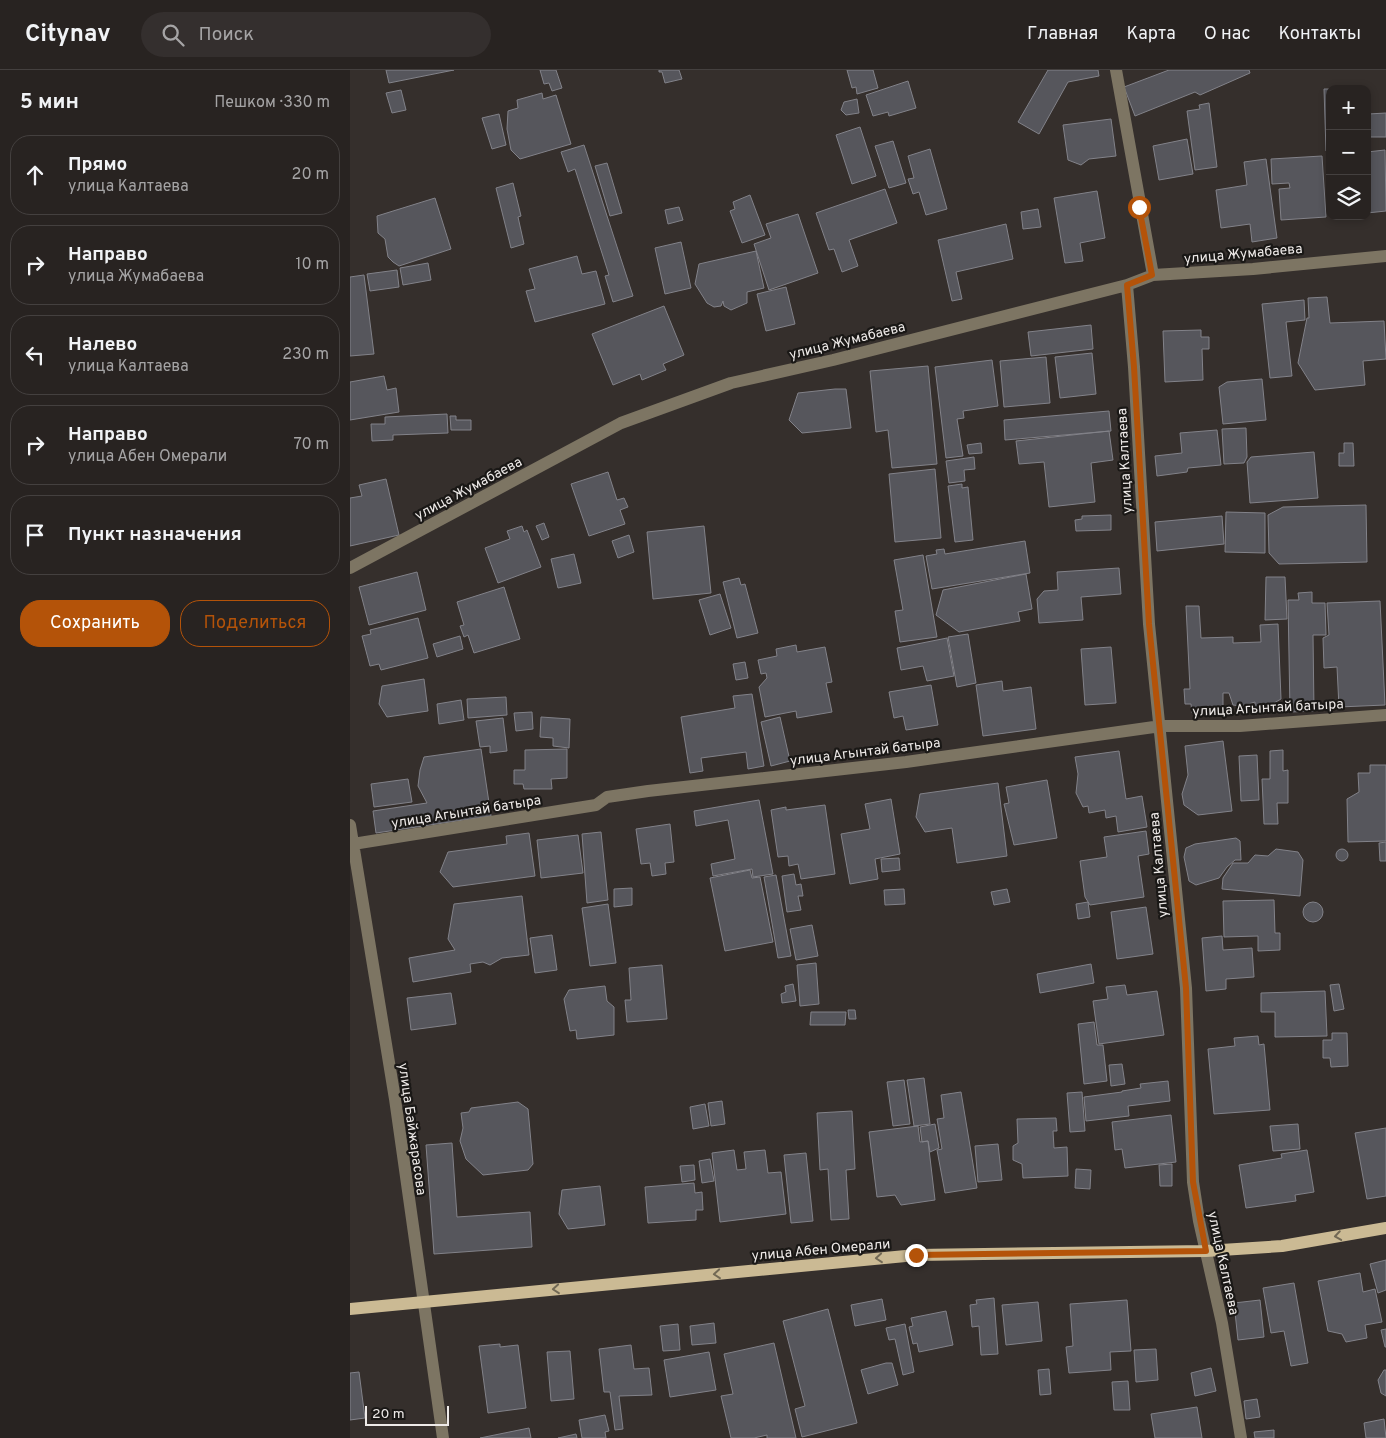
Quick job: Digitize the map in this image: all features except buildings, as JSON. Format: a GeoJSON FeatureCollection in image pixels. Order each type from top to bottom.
{"type":"FeatureCollection","features":[{"type":"Feature","properties":{"kind":"main road","name":"улица Абен Омерали"},"geometry":{"type":"LineString","coordinates":[[350,1310],[916,1255],[1206,1251],[1282,1246],[1386,1228]]}},
{"type":"Feature","properties":{"kind":"street"},"geometry":{"type":"LineString","coordinates":[[1116,70],[1152,275]]}},
{"type":"Feature","properties":{"kind":"street","name":"улица Жумабаева"},"geometry":{"type":"LineString","coordinates":[[350,568],[621,423],[731,383],[832,360],[1127,285],[1152,275],[1252,269],[1386,256]]}},
{"type":"Feature","properties":{"kind":"street","name":"улица Калтаева"},"geometry":{"type":"LineString","coordinates":[[1127,285],[1134,359],[1149,624],[1161,726],[1186,988],[1193,1182],[1222,1323],[1241,1438]]}},
{"type":"Feature","properties":{"kind":"street","name":"улица Агынтай батыра"},"geometry":{"type":"LineString","coordinates":[[353,844],[596,805],[607,797],[648,791],[924,760],[1161,726],[1240,726],[1386,716]]}},
{"type":"Feature","properties":{"kind":"street","name":"улица Байжарасова"},"geometry":{"type":"LineString","coordinates":[[350,825],[395,1098],[422,1302],[443,1438]]}},
{"type":"Feature","properties":{"kind":"route"},"geometry":{"type":"LineString","coordinates":[[916,1255],[1069,1251],[1206,1251],[1193,1182],[1186,988],[1161,726],[1149,624],[1131,316],[1127,285],[1140,282],[1152,275],[1139,207]]}}]}
